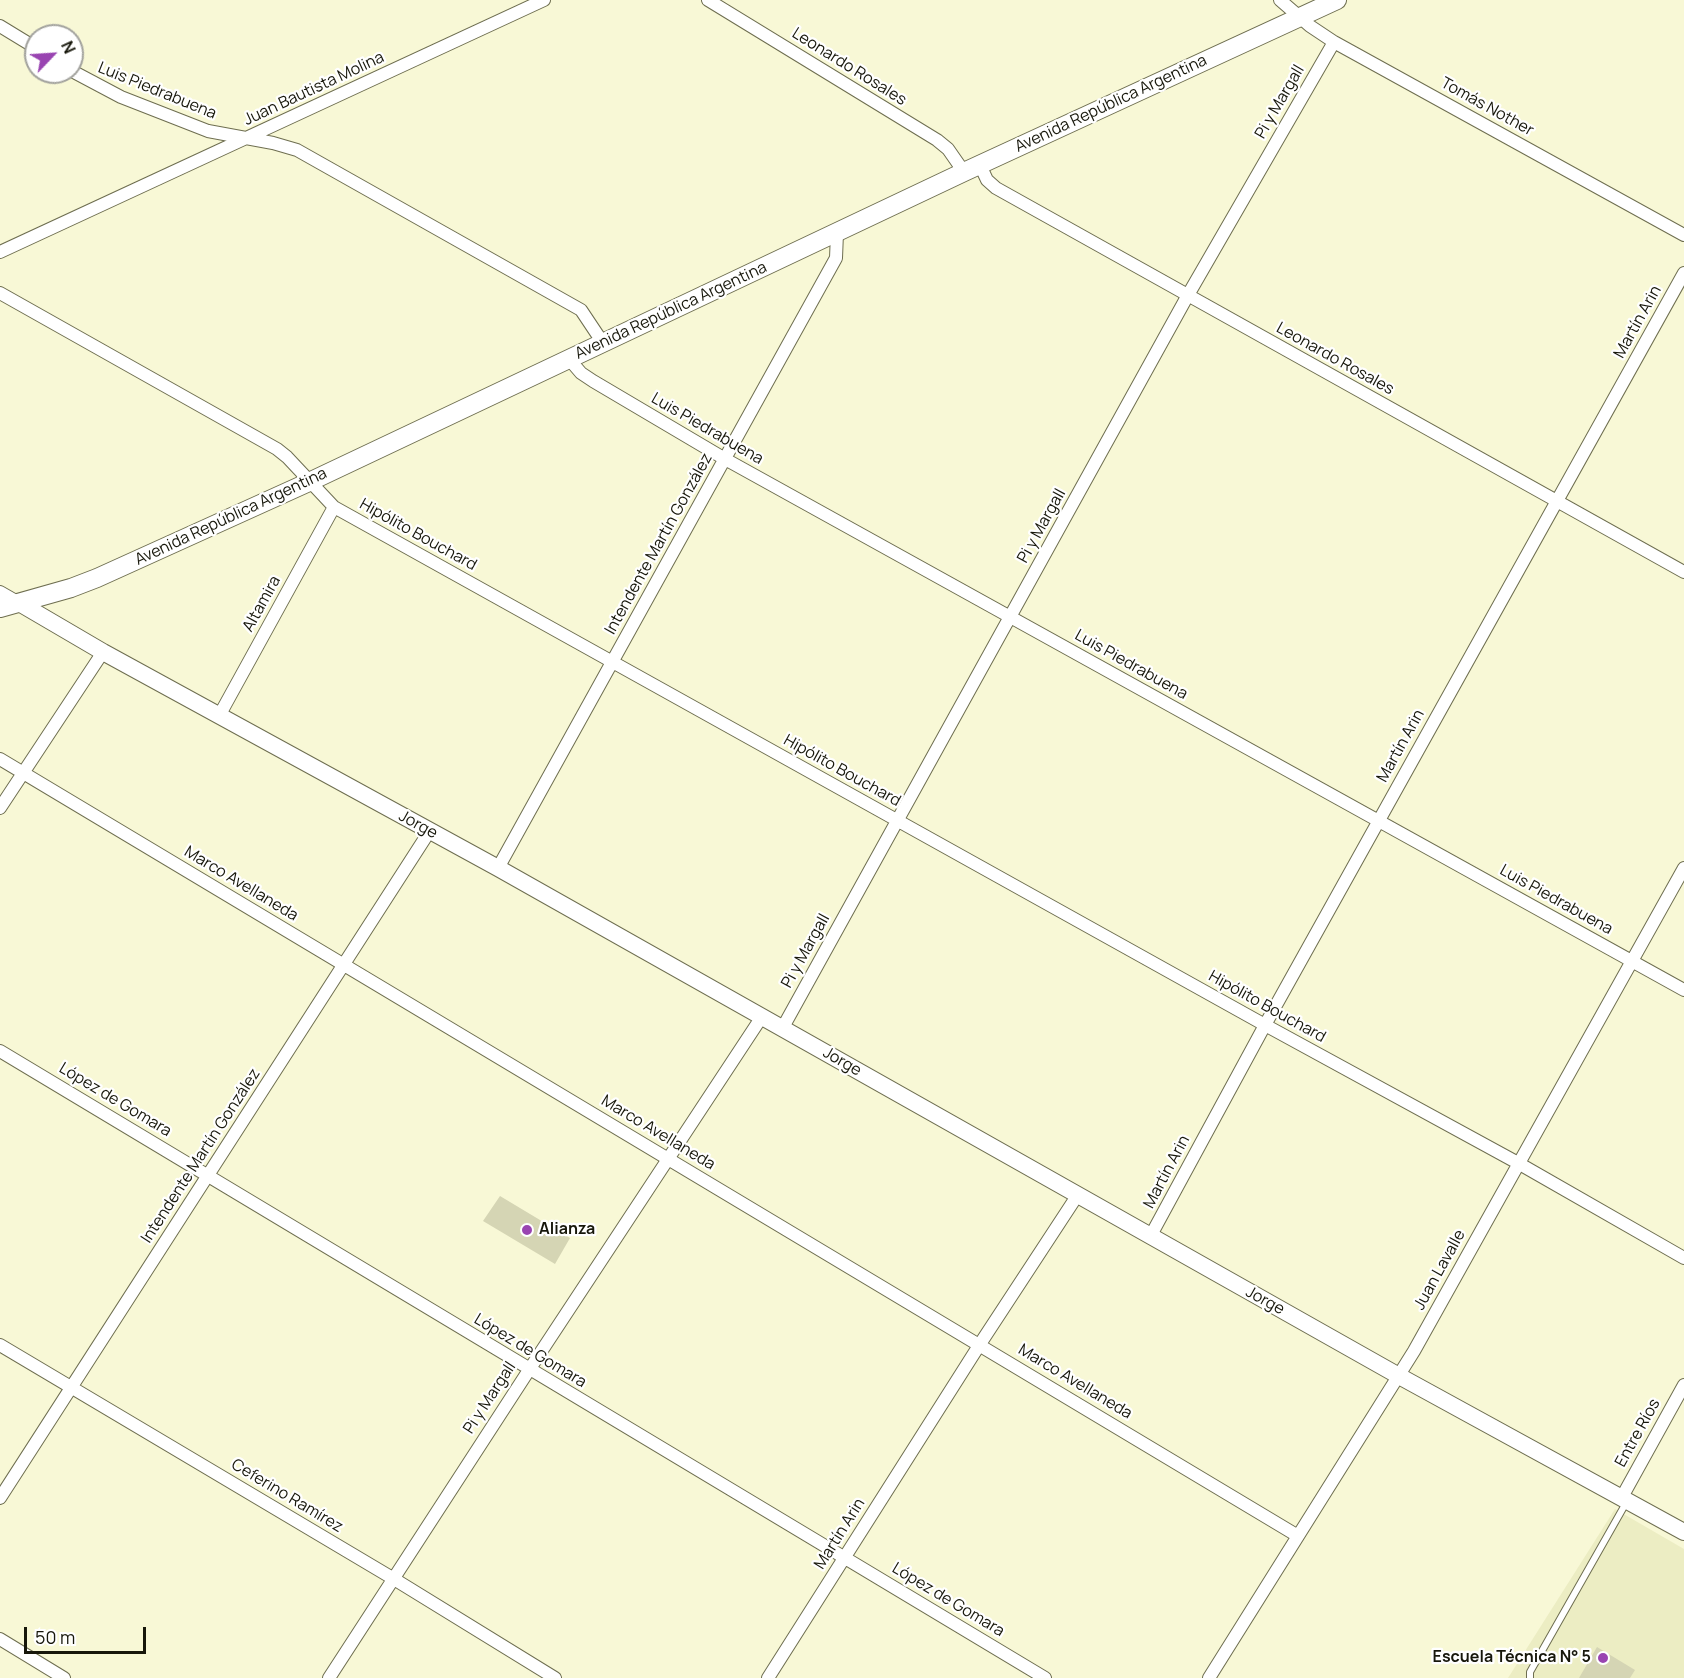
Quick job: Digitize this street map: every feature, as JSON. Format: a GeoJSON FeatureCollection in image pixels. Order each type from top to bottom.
{"type":"FeatureCollection","features":[{"type":"Feature","properties":{"kind":"main road","name":"Avenida República Argentina"},"geometry":{"type":"LineString","coordinates":[[0,608],[21,604],[97,578],[309,482],[972,168],[1337,0]]}},
{"type":"Feature","properties":{"kind":"street","name":"Juan Bautista Molina"},"geometry":{"type":"LineString","coordinates":[[0,252],[544,0]]}},
{"type":"Feature","properties":{"kind":"street","name":"Leonardo Rosales"},"geometry":{"type":"LineString","coordinates":[[708,0],[937,140],[996,188],[1684,572]]}},
{"type":"Feature","properties":{"kind":"street","name":"Tomás Nother"},"geometry":{"type":"LineString","coordinates":[[1280,0],[1318,32],[1334,42],[1684,235]]}},
{"type":"Feature","properties":{"kind":"street"},"geometry":{"type":"LineString","coordinates":[[0,26],[24,41]]}},
{"type":"Feature","properties":{"kind":"street","name":"Pi y Margall"},"geometry":{"type":"LineString","coordinates":[[782,1029],[1188,296],[1334,42]]}},
{"type":"Feature","properties":{"kind":"street","name":"Luis Piedrabuena"},"geometry":{"type":"LineString","coordinates":[[84,78],[112,94],[208,130],[297,150],[581,310],[603,343]]}},
{"type":"Feature","properties":{"kind":"street","name":"Intendente Martín González"},"geometry":{"type":"LineString","coordinates":[[498,868],[836,258],[837,233]]}},
{"type":"Feature","properties":{"kind":"street","name":"Martín Arin"},"geometry":{"type":"LineString","coordinates":[[1150,1237],[1378,821],[1684,273]]}},
{"type":"Feature","properties":{"kind":"street","name":"Hipólito Bouchard"},"geometry":{"type":"LineString","coordinates":[[0,293],[277,449],[334,507],[1684,1257]]}},
{"type":"Feature","properties":{"kind":"street","name":"Luis Piedrabuena"},"geometry":{"type":"LineString","coordinates":[[569,359],[581,373],[593,381],[725,459],[1684,990]]}},
{"type":"Feature","properties":{"kind":"street","name":"Altamira"},"geometry":{"type":"LineString","coordinates":[[219,716],[334,507]]}},
{"type":"Feature","properties":{"kind":"street","name":"Jorge"},"geometry":{"type":"LineString","coordinates":[[0,592],[103,652],[498,868],[1399,1376],[1684,1532]]}},
{"type":"Feature","properties":{"kind":"street"},"geometry":{"type":"LineString","coordinates":[[0,808],[103,652]]}},
{"type":"Feature","properties":{"kind":"street","name":"Marco Avellaneda"},"geometry":{"type":"LineString","coordinates":[[0,759],[1298,1536]]}},
{"type":"Feature","properties":{"kind":"street","name":"Intendente Martín González"},"geometry":{"type":"LineString","coordinates":[[0,1498],[429,832]]}},
{"type":"Feature","properties":{"kind":"street","name":"Juan Lavalle"},"geometry":{"type":"LineString","coordinates":[[1209,1678],[1399,1376],[1684,868]]}},
{"type":"Feature","properties":{"kind":"street","name":"Pi y Margall"},"geometry":{"type":"LineString","coordinates":[[329,1678],[667,1158],[761,1018]]}},
{"type":"Feature","properties":{"kind":"street","name":"López de Gomara"},"geometry":{"type":"LineString","coordinates":[[0,1050],[1045,1678]]}},
{"type":"Feature","properties":{"kind":"street","name":"Martín Arin"},"geometry":{"type":"LineString","coordinates":[[768,1678],[1077,1196]]}},
{"type":"Feature","properties":{"kind":"street","name":"Ceferino Ramírez"},"geometry":{"type":"LineString","coordinates":[[0,1345],[394,1579],[555,1678]]}},
{"type":"Feature","properties":{"kind":"street","name":"Entre Ríos"},"geometry":{"type":"LineString","coordinates":[[1625,1498],[1684,1384]]}},
{"type":"Feature","properties":{"kind":"street"},"geometry":{"type":"LineString","coordinates":[[0,1639],[64,1678]]}},
{"type":"Feature","properties":{"kind":"lane"},"geometry":{"type":"LineString","coordinates":[[1530,1678],[1530,1671],[1625,1498]]}},
{"type":"Feature","properties":{"kind":"shaded area"},"geometry":{"type":"Polygon","coordinates":[[[1615,1509],[1684,1549],[1684,1678],[1508,1678],[1615,1509]]]}},
{"type":"Feature","properties":{"kind":"building","name":"Alianza"},"geometry":{"type":"Polygon","coordinates":[[[500,1196],[570,1238],[555,1264],[483,1221],[500,1196]]]}},
{"type":"Feature","properties":{"kind":"building","name":"Escuela Técnica N° 5"},"geometry":{"type":"Polygon","coordinates":[[[1597,1647],[1635,1670],[1630,1678],[1579,1678],[1597,1647]]]}},
{"type":"Feature","properties":{"kind":"place","name":"Alianza"},"geometry":{"type":"Point","coordinates":[527,1230]}},
{"type":"Feature","properties":{"kind":"place","name":"Escuela Técnica N° 5"},"geometry":{"type":"Point","coordinates":[1603,1658]}}]}
